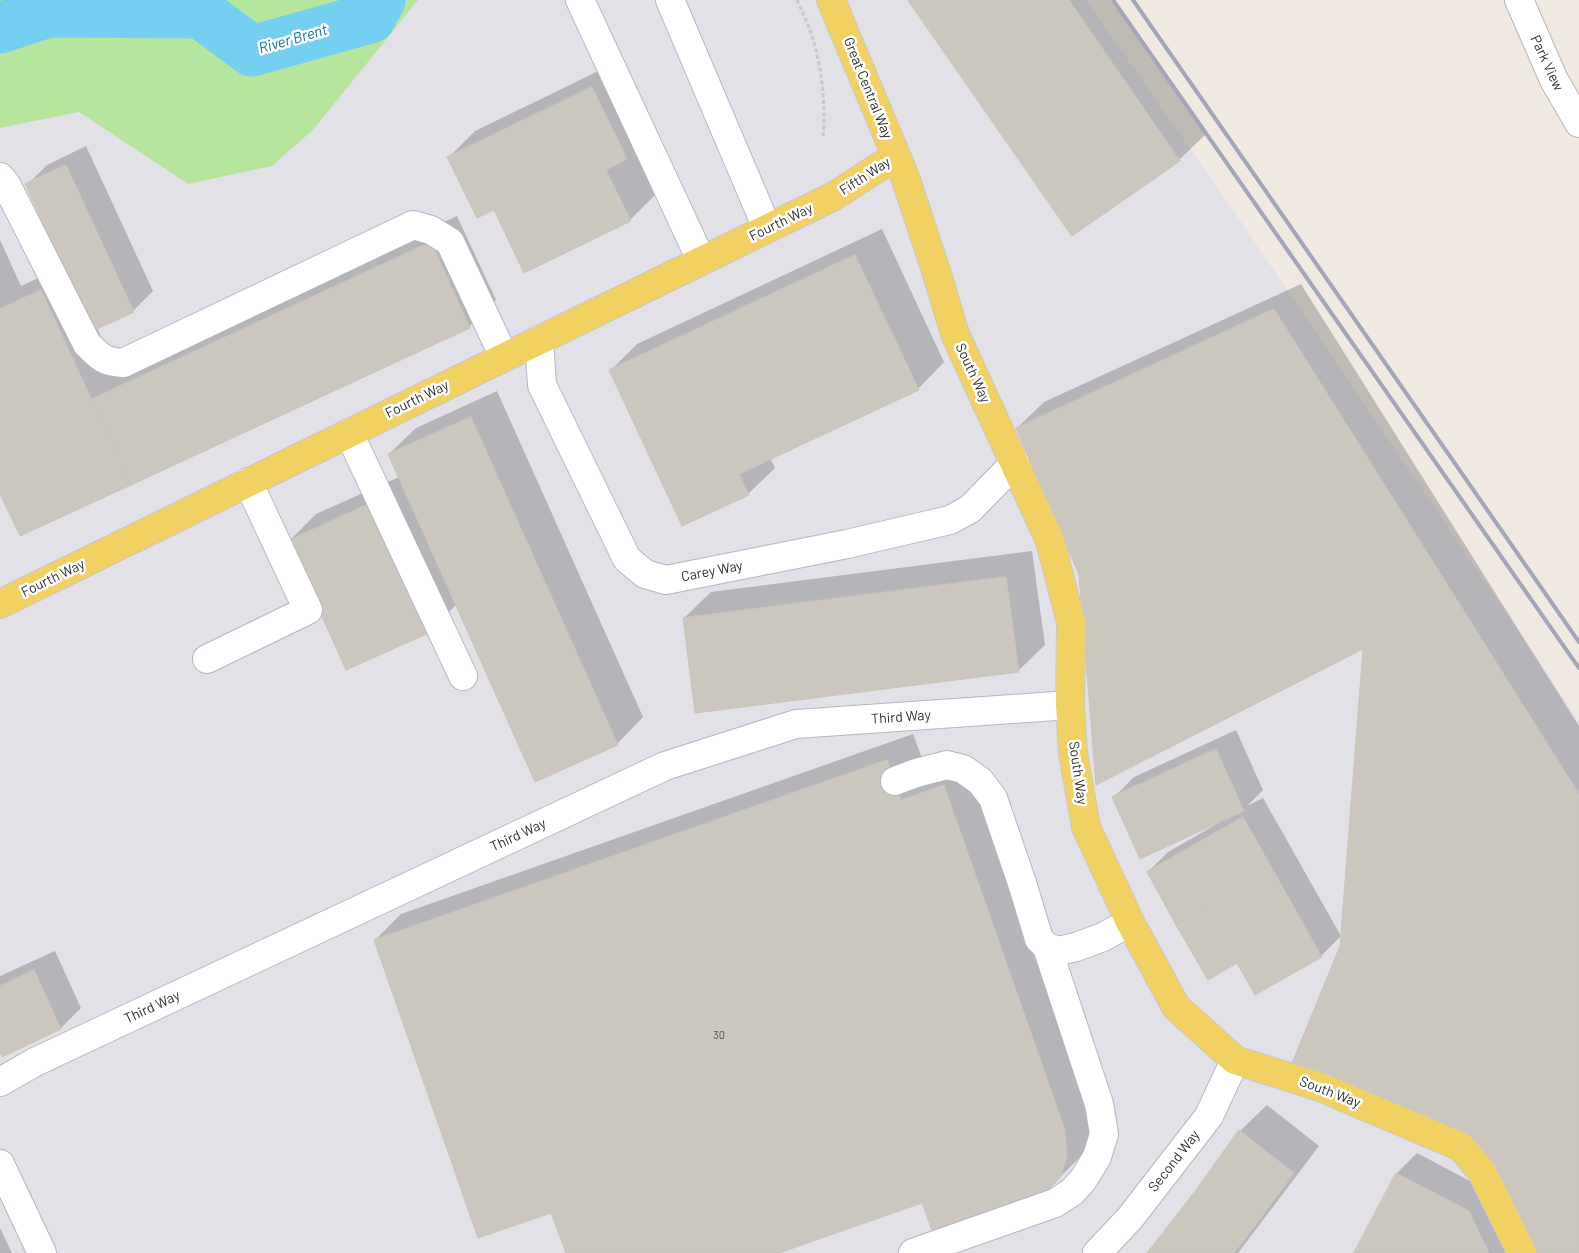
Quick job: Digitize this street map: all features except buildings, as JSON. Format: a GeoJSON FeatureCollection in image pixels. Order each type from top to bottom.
{"type":"FeatureCollection","features":[{"type":"Feature","properties":{"kind":"main road","name":"Great Central Way"},"geometry":{"type":"LineString","coordinates":[[831,0],[900,167]]}},
{"type":"Feature","properties":{"kind":"main road","name":"Fourth Way"},"geometry":{"type":"LineString","coordinates":[[2,597],[248,482],[834,196],[872,188],[900,167]]}},
{"type":"Feature","properties":{"kind":"main road","name":"South Way"},"geometry":{"type":"LineString","coordinates":[[900,167],[937,274],[955,334],[1050,541],[1071,622],[1070,705],[1073,753],[1086,827],[1130,922],[1176,1007],[1235,1060],[1320,1087],[1461,1147],[1482,1172],[1522,1253]]}},
{"type":"Feature","properties":{"kind":"street"},"geometry":{"type":"LineString","coordinates":[[580,0],[701,260]]}},
{"type":"Feature","properties":{"kind":"street"},"geometry":{"type":"LineString","coordinates":[[670,0],[767,228]]}},
{"type":"Feature","properties":{"kind":"street","name":"Park View"},"geometry":{"type":"LineString","coordinates":[[1519,0],[1554,80],[1579,123]]}},
{"type":"Feature","properties":{"kind":"street"},"geometry":{"type":"LineString","coordinates":[[0,177],[6,184],[87,344],[98,355],[110,362],[123,363],[413,225],[431,230],[450,242],[504,357]]}},
{"type":"Feature","properties":{"kind":"street","name":"Carey Way"},"geometry":{"type":"LineString","coordinates":[[539,340],[542,386],[627,560],[645,574],[666,580],[847,544],[950,520],[970,509],[1015,463]]}},
{"type":"Feature","properties":{"kind":"street"},"geometry":{"type":"LineString","coordinates":[[349,433],[463,676]]}},
{"type":"Feature","properties":{"kind":"street"},"geometry":{"type":"LineString","coordinates":[[207,659],[308,610],[248,482]]}},
{"type":"Feature","properties":{"kind":"street","name":"Third Way"},"geometry":{"type":"LineString","coordinates":[[0,1082],[34,1062],[665,766],[796,724],[1070,705]]}},
{"type":"Feature","properties":{"kind":"street"},"geometry":{"type":"LineString","coordinates":[[895,781],[947,765],[964,768],[980,781],[993,798],[1039,939],[1047,947],[1058,951],[1076,947],[1103,937],[1130,922]]}},
{"type":"Feature","properties":{"kind":"street"},"geometry":{"type":"LineString","coordinates":[[912,1253],[1055,1203],[1072,1192],[1083,1180],[1097,1157],[1104,1134],[1099,1104],[1047,947]]}},
{"type":"Feature","properties":{"kind":"street","name":"Second Way"},"geometry":{"type":"LineString","coordinates":[[1097,1253],[1130,1218],[1208,1116],[1235,1060]]}},
{"type":"Feature","properties":{"kind":"street"},"geometry":{"type":"LineString","coordinates":[[0,1164],[42,1253]]}},
{"type":"Feature","properties":{"kind":"path"},"geometry":{"type":"LineString","coordinates":[[796,0],[812,35],[824,86],[824,138]]}},
{"type":"Feature","properties":{"kind":"shaded area"},"geometry":{"type":"Polygon","coordinates":[[[418,0],[1086,0],[1229,204],[1579,721],[1579,1253],[0,1253],[0,128],[79,112],[188,184],[272,166],[313,130],[418,0]]]}},
{"type":"Feature","properties":{"kind":"green space"},"geometry":{"type":"Polygon","coordinates":[[[0,0],[418,0],[313,130],[272,166],[188,184],[79,112],[0,128],[0,0]]]}},
{"type":"Feature","properties":{"kind":"waterway","name":"River Brent"},"geometry":{"type":"LineString","coordinates":[[0,28],[48,12],[201,13],[252,51],[370,18],[380,0]]}},
{"type":"Feature","properties":{"kind":"railway"},"geometry":{"type":"LineString","coordinates":[[1113,0],[1579,668]]}},
{"type":"Feature","properties":{"kind":"railway"},"geometry":{"type":"LineString","coordinates":[[1133,0],[1579,642]]}}]}
